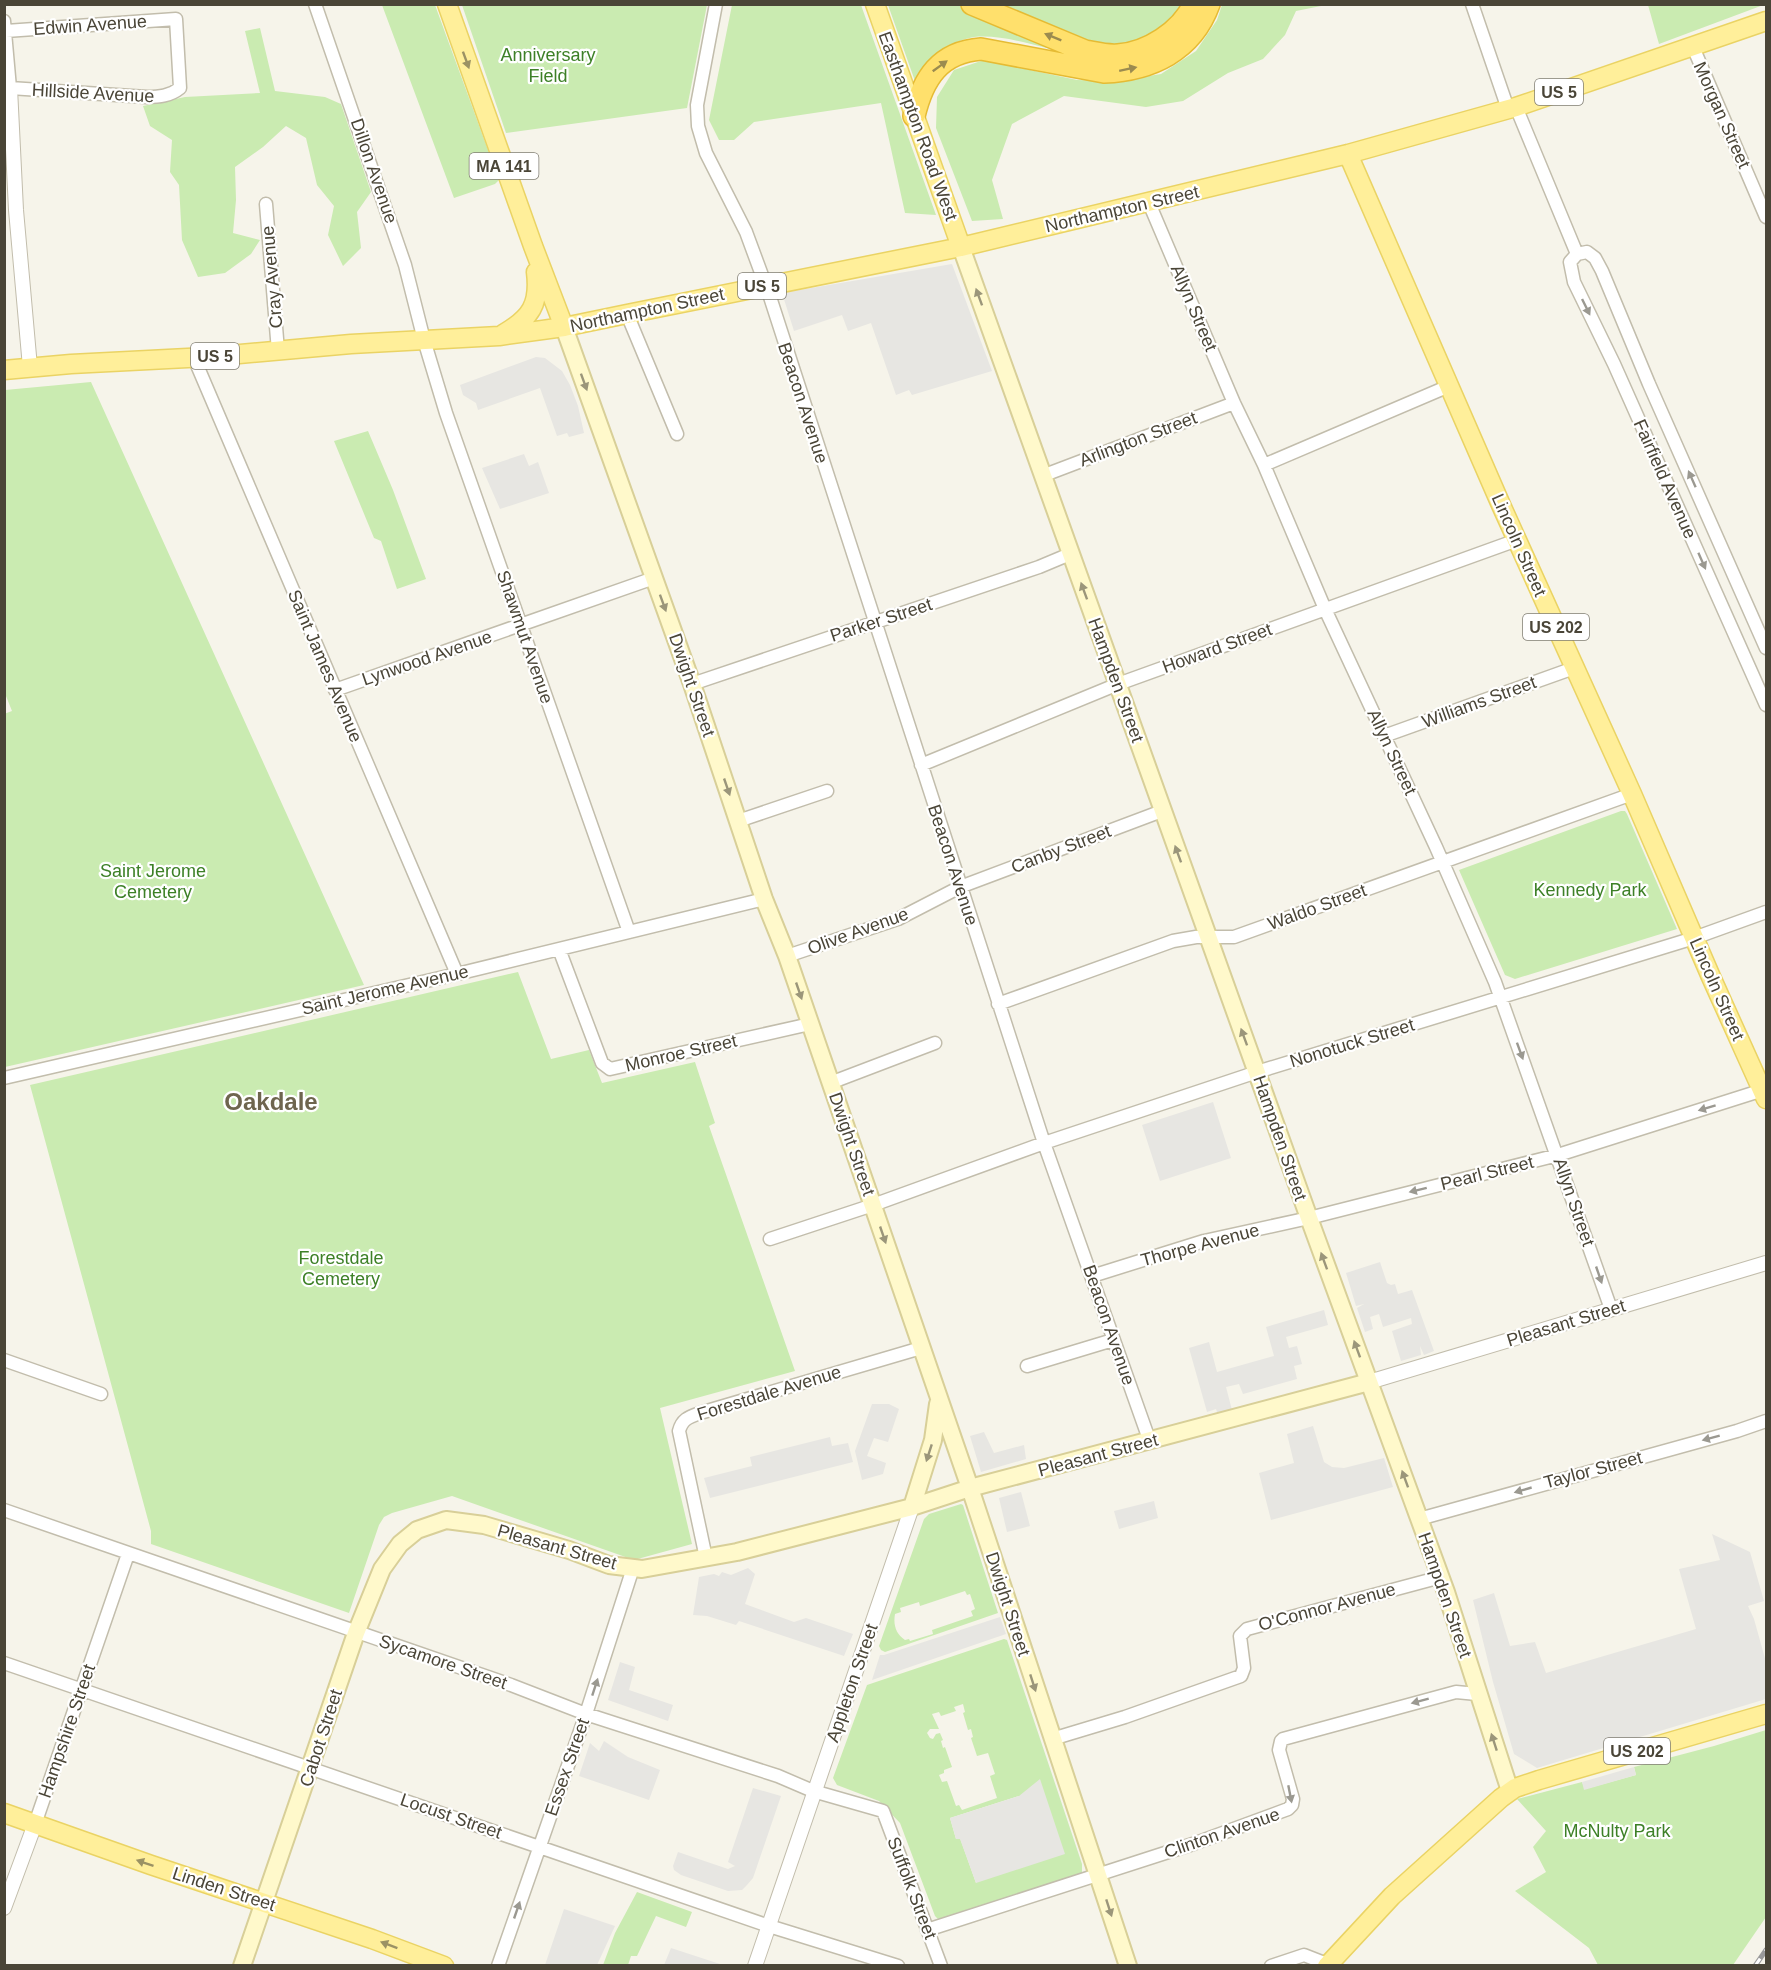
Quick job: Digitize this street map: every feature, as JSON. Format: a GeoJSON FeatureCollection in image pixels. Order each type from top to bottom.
{"type":"FeatureCollection","features":[{"type":"Feature","properties":{"kind":"highway"},"geometry":{"type":"LineString","coordinates":[[972,4],[1085,51],[1100,55],[1118,55],[1136,52],[1166,37],[1180,24],[1194,4]]}},
{"type":"Feature","properties":{"kind":"highway"},"geometry":{"type":"LineString","coordinates":[[914,116],[919,96],[931,73],[938,66],[966,50],[981,49],[1104,72],[1122,71],[1155,62],[1182,46],[1203,21],[1209,4]]}},
{"type":"Feature","properties":{"kind":"main road","name":"MA 141"},"geometry":{"type":"LineString","coordinates":[[447,4],[532,246],[564,327]]}},
{"type":"Feature","properties":{"kind":"main road","name":"Easthampton Road West"},"geometry":{"type":"LineString","coordinates":[[875,4],[961,247]]}},
{"type":"Feature","properties":{"kind":"main road","name":"US 5"},"geometry":{"type":"LineString","coordinates":[[1348,154],[1511,108],[1767,21]]}},
{"type":"Feature","properties":{"kind":"main road","name":"Northampton Street"},"geometry":{"type":"LineString","coordinates":[[4,370],[499,336],[564,327],[961,247],[1348,154]]}},
{"type":"Feature","properties":{"kind":"main road","name":"Lincoln Street"},"geometry":{"type":"LineString","coordinates":[[1348,154],[1516,540],[1765,1093]]}},
{"type":"Feature","properties":{"kind":"main road"},"geometry":{"type":"LineString","coordinates":[[499,336],[517,326],[533,309],[538,295],[532,246]]}},
{"type":"Feature","properties":{"kind":"main road","name":"Hampden Street"},"geometry":{"type":"LineString","coordinates":[[961,247],[1162,811],[1441,1577],[1510,1791]]}},
{"type":"Feature","properties":{"kind":"main road","name":"Dwight Street"},"geometry":{"type":"LineString","coordinates":[[564,327],[692,684],[764,899],[787,956],[873,1205],[970,1488],[1128,1965]]}},
{"type":"Feature","properties":{"kind":"main road","name":"Pleasant Street"},"geometry":{"type":"LineString","coordinates":[[425,1527],[446,1520],[484,1525],[569,1550],[609,1565],[642,1569],[706,1558],[912,1507],[970,1488],[1369,1382]]}},
{"type":"Feature","properties":{"kind":"main road","name":"Appleton Street"},"geometry":{"type":"LineString","coordinates":[[912,1507],[933,1440],[938,1398]]}},
{"type":"Feature","properties":{"kind":"main road","name":"Cabot Street"},"geometry":{"type":"LineString","coordinates":[[242,1965],[356,1633],[382,1569],[400,1544],[417,1530],[425,1527]]}},
{"type":"Feature","properties":{"kind":"main road","name":"US 202"},"geometry":{"type":"LineString","coordinates":[[1327,1965],[1392,1896],[1510,1791],[1570,1770],[1767,1714]]}},
{"type":"Feature","properties":{"kind":"main road","name":"Linden Street"},"geometry":{"type":"LineString","coordinates":[[4,1813],[444,1965]]}},
{"type":"Feature","properties":{"kind":"street","name":"Dillon Avenue"},"geometry":{"type":"LineString","coordinates":[[315,4],[405,265],[424,340]]}},
{"type":"Feature","properties":{"kind":"street","name":"Beacon Avenue"},"geometry":{"type":"LineString","coordinates":[[716,4],[697,105],[698,126],[706,153],[741,221],[766,285],[1044,1143],[1150,1442]]}},
{"type":"Feature","properties":{"kind":"street","name":"Fairfield Avenue"},"geometry":{"type":"LineString","coordinates":[[1472,4],[1511,108],[1577,254]]}},
{"type":"Feature","properties":{"kind":"street","name":"Edwin Avenue"},"geometry":{"type":"LineString","coordinates":[[5,26],[176,19],[180,88]]}},
{"type":"Feature","properties":{"kind":"street"},"geometry":{"type":"LineString","coordinates":[[5,26],[7,88],[30,367]]}},
{"type":"Feature","properties":{"kind":"street","name":"Morgan Street"},"geometry":{"type":"LineString","coordinates":[[1693,47],[1767,217]]}},
{"type":"Feature","properties":{"kind":"street","name":"Hillside Avenue"},"geometry":{"type":"LineString","coordinates":[[7,88],[113,96],[161,97],[174,93],[180,88]]}},
{"type":"Feature","properties":{"kind":"street","name":"Allyn Street"},"geometry":{"type":"LineString","coordinates":[[1149,203],[1234,404],[1264,465],[1325,609],[1443,862],[1500,996],[1611,1309]]}},
{"type":"Feature","properties":{"kind":"street","name":"Cray Avenue"},"geometry":{"type":"LineString","coordinates":[[266,204],[278,351]]}},
{"type":"Feature","properties":{"kind":"street","name":"Fairfield Avenue"},"geometry":{"type":"LineString","coordinates":[[1767,648],[1649,384],[1602,271],[1595,258],[1587,252],[1577,254],[1570,262],[1574,282],[1614,364],[1767,705]]}},
{"type":"Feature","properties":{"kind":"street"},"geometry":{"type":"LineString","coordinates":[[627,314],[676,434]]}},
{"type":"Feature","properties":{"kind":"street","name":"Shawmut Avenue"},"geometry":{"type":"LineString","coordinates":[[424,340],[446,412],[629,932]]}},
{"type":"Feature","properties":{"kind":"street","name":"Saint James Avenue"},"geometry":{"type":"LineString","coordinates":[[194,358],[457,974]]}},
{"type":"Feature","properties":{"kind":"street"},"geometry":{"type":"LineString","coordinates":[[1264,465],[1449,386]]}},
{"type":"Feature","properties":{"kind":"street","name":"Arlington Street"},"geometry":{"type":"LineString","coordinates":[[1042,476],[1234,404]]}},
{"type":"Feature","properties":{"kind":"street","name":"Howard Street"},"geometry":{"type":"LineString","coordinates":[[921,765],[1118,684],[1516,540]]}},
{"type":"Feature","properties":{"kind":"street","name":"Parker Street"},"geometry":{"type":"LineString","coordinates":[[692,684],[1070,555]]}},
{"type":"Feature","properties":{"kind":"street","name":"Lynwood Avenue"},"geometry":{"type":"LineString","coordinates":[[335,690],[654,579]]}},
{"type":"Feature","properties":{"kind":"street","name":"Williams Street"},"geometry":{"type":"LineString","coordinates":[[1384,736],[1574,668]]}},
{"type":"Feature","properties":{"kind":"street"},"geometry":{"type":"LineString","coordinates":[[738,821],[827,791]]}},
{"type":"Feature","properties":{"kind":"street","name":"Waldo Street"},"geometry":{"type":"LineString","coordinates":[[998,1004],[1173,940],[1234,937],[1632,794]]}},
{"type":"Feature","properties":{"kind":"street","name":"Canby Street"},"geometry":{"type":"LineString","coordinates":[[960,886],[1162,811]]}},
{"type":"Feature","properties":{"kind":"street","name":"Olive Avenue"},"geometry":{"type":"LineString","coordinates":[[787,956],[898,919],[960,886]]}},
{"type":"Feature","properties":{"kind":"street","name":"Saint Jerome Avenue"},"geometry":{"type":"LineString","coordinates":[[4,1078],[457,974],[764,899]]}},
{"type":"Feature","properties":{"kind":"street","name":"Nonotuck Street"},"geometry":{"type":"LineString","coordinates":[[770,1239],[873,1205],[1044,1143],[1257,1072],[1695,938],[1767,912]]}},
{"type":"Feature","properties":{"kind":"street","name":"Monroe Street"},"geometry":{"type":"LineString","coordinates":[[559,949],[602,1063],[610,1069],[810,1024]]}},
{"type":"Feature","properties":{"kind":"street"},"geometry":{"type":"LineString","coordinates":[[830,1083],[935,1043]]}},
{"type":"Feature","properties":{"kind":"street","name":"Pearl Street"},"geometry":{"type":"LineString","coordinates":[[1309,1218],[1557,1155],[1765,1093]]}},
{"type":"Feature","properties":{"kind":"street","name":"Thorpe Avenue"},"geometry":{"type":"LineString","coordinates":[[1092,1276],[1204,1240],[1309,1218]]}},
{"type":"Feature","properties":{"kind":"street","name":"Pleasant Street"},"geometry":{"type":"LineString","coordinates":[[1369,1382],[1767,1263]]}},
{"type":"Feature","properties":{"kind":"street"},"geometry":{"type":"LineString","coordinates":[[1027,1366],[1113,1340]]}},
{"type":"Feature","properties":{"kind":"street","name":"Forestdale Avenue"},"geometry":{"type":"LineString","coordinates":[[706,1558],[679,1431],[681,1423],[700,1413],[921,1348]]}},
{"type":"Feature","properties":{"kind":"street"},"geometry":{"type":"LineString","coordinates":[[4,1360],[101,1394]]}},
{"type":"Feature","properties":{"kind":"street","name":"Taylor Street"},"geometry":{"type":"LineString","coordinates":[[1419,1519],[1767,1421]]}},
{"type":"Feature","properties":{"kind":"street","name":"Appleton Street"},"geometry":{"type":"LineString","coordinates":[[755,1965],[912,1507]]}},
{"type":"Feature","properties":{"kind":"street","name":"Sycamore Street"},"geometry":{"type":"LineString","coordinates":[[4,1510],[510,1685],[586,1714],[778,1776],[813,1791],[883,1811]]}},
{"type":"Feature","properties":{"kind":"street","name":"Hampshire Street"},"geometry":{"type":"LineString","coordinates":[[4,1908],[48,1789],[62,1741],[128,1554]]}},
{"type":"Feature","properties":{"kind":"street","name":"Essex Street"},"geometry":{"type":"LineString","coordinates":[[498,1965],[586,1714],[633,1568]]}},
{"type":"Feature","properties":{"kind":"street","name":"O'Connor Avenue"},"geometry":{"type":"LineString","coordinates":[[1052,1739],[1125,1717],[1241,1676],[1244,1668],[1240,1636],[1248,1629],[1441,1577]]}},
{"type":"Feature","properties":{"kind":"street","name":"Locust Street"},"geometry":{"type":"LineString","coordinates":[[4,1664],[769,1926],[898,1965]]}},
{"type":"Feature","properties":{"kind":"street","name":"Clinton Avenue"},"geometry":{"type":"LineString","coordinates":[[927,1930],[1193,1844],[1288,1809],[1292,1806],[1293,1799],[1279,1750],[1283,1739],[1456,1692],[1477,1694]]}},
{"type":"Feature","properties":{"kind":"street","name":"Suffolk Street"},"geometry":{"type":"LineString","coordinates":[[883,1811],[941,1965]]}},
{"type":"Feature","properties":{"kind":"street"},"geometry":{"type":"LineString","coordinates":[[1270,1965],[1304,1955],[1327,1965]]}},
{"type":"Feature","properties":{"kind":"green space"},"geometry":{"type":"Polygon","coordinates":[[[1648,4],[1766,4],[1659,44],[1648,5],[1648,4]]]}},
{"type":"Feature","properties":{"kind":"green space"},"geometry":{"type":"Polygon","coordinates":[[[382,5],[435,5],[499,180],[495,184],[454,198],[382,5]]]}},
{"type":"Feature","properties":{"kind":"green space","name":"Anniversary Field"},"geometry":{"type":"Polygon","coordinates":[[[462,5],[707,5],[687,108],[506,133],[462,5]]]}},
{"type":"Feature","properties":{"kind":"green space"},"geometry":{"type":"Polygon","coordinates":[[[732,5],[861,5],[936,215],[905,213],[881,103],[754,122],[734,140],[719,140],[709,120],[732,5]]]}},
{"type":"Feature","properties":{"kind":"green space"},"geometry":{"type":"Polygon","coordinates":[[[888,5],[958,5],[1070,54],[1009,39],[974,37],[951,45],[937,54],[920,71],[916,84],[888,5]]]}},
{"type":"Feature","properties":{"kind":"green space"},"geometry":{"type":"Polygon","coordinates":[[[989,5],[1188,5],[1153,38],[1109,49],[989,5]]]}},
{"type":"Feature","properties":{"kind":"green space"},"geometry":{"type":"Polygon","coordinates":[[[1222,5],[1326,5],[1296,11],[1285,35],[1263,59],[1228,73],[1183,101],[1146,107],[1064,96],[1012,124],[992,180],[1003,219],[972,221],[936,128],[937,97],[954,70],[984,60],[1077,80],[1117,81],[1161,74],[1196,51],[1217,20],[1222,5]]]}},
{"type":"Feature","properties":{"kind":"green space"},"geometry":{"type":"Polygon","coordinates":[[[260,28],[275,91],[325,97],[341,104],[371,192],[357,212],[361,248],[343,266],[328,235],[334,206],[317,185],[306,138],[286,126],[263,147],[235,167],[236,200],[233,233],[260,240],[251,254],[225,273],[198,277],[182,240],[179,185],[170,172],[172,140],[150,126],[143,106],[185,97],[260,93],[245,31],[260,28]]]}},
{"type":"Feature","properties":{"kind":"green space","name":"Saint Jerome Cemetery"},"geometry":{"type":"Polygon","coordinates":[[[91,382],[364,985],[5,1067],[4,714],[12,711],[4,691],[5,390],[91,382]]]}},
{"type":"Feature","properties":{"kind":"green space"},"geometry":{"type":"Polygon","coordinates":[[[368,431],[426,579],[397,589],[381,541],[374,538],[334,441],[368,431]]]}},
{"type":"Feature","properties":{"kind":"green space","name":"Kennedy Park"},"geometry":{"type":"Polygon","coordinates":[[[1621,811],[1627,814],[1677,929],[1515,979],[1505,975],[1459,870],[1621,811]]]}},
{"type":"Feature","properties":{"kind":"green space","name":"Forestdale Cemetery"},"geometry":{"type":"Polygon","coordinates":[[[518,972],[551,1059],[589,1050],[602,1083],[695,1062],[715,1123],[709,1126],[795,1371],[660,1408],[692,1544],[634,1560],[452,1496],[384,1517],[379,1525],[349,1613],[151,1544],[151,1531],[30,1085],[518,972]]]}},
{"type":"Feature","properties":{"kind":"green space"},"geometry":{"type":"Polygon","coordinates":[[[963,1505],[998,1613],[885,1652],[879,1646],[924,1519],[929,1514],[963,1505]],[[965,1591],[920,1606],[919,1602],[900,1608],[901,1612],[895,1614],[894,1618],[897,1632],[902,1638],[910,1641],[933,1634],[932,1630],[973,1616],[971,1611],[975,1609],[970,1594],[967,1595],[965,1591]]]}},
{"type":"Feature","properties":{"kind":"green space"},"geometry":{"type":"Polygon","coordinates":[[[1004,1639],[1007,1640],[1082,1864],[1082,1873],[938,1919],[900,1823],[879,1801],[837,1785],[833,1778],[867,1685],[1004,1639]],[[963,1704],[954,1707],[956,1711],[941,1716],[939,1712],[932,1714],[939,1729],[930,1729],[927,1733],[933,1739],[936,1734],[940,1733],[943,1748],[945,1747],[952,1767],[939,1775],[942,1782],[947,1781],[956,1806],[959,1805],[962,1810],[997,1798],[990,1776],[995,1774],[988,1753],[977,1756],[971,1738],[973,1737],[971,1729],[968,1730],[963,1713],[965,1712],[963,1704]],[[1019,1796],[950,1818],[956,1839],[960,1838],[976,1883],[1019,1796]]]}},
{"type":"Feature","properties":{"kind":"green space","name":"McNulty Park"},"geometry":{"type":"Polygon","coordinates":[[[1766,1730],[1766,1917],[1733,1965],[1598,1965],[1589,1948],[1515,1891],[1546,1872],[1533,1847],[1546,1831],[1517,1799],[1582,1782],[1585,1789],[1636,1775],[1634,1767],[1766,1730]]]}},
{"type":"Feature","properties":{"kind":"green space"},"geometry":{"type":"Polygon","coordinates":[[[637,1892],[692,1912],[686,1927],[656,1916],[637,1956],[631,1956],[628,1965],[603,1965],[615,1933],[637,1892]]]}},
{"type":"Feature","properties":{"kind":"shaded area"},"geometry":{"type":"Polygon","coordinates":[[[952,264],[992,371],[912,395],[909,390],[896,395],[871,323],[848,331],[842,315],[794,331],[782,293],[952,264]]]}},
{"type":"Feature","properties":{"kind":"shaded area"},"geometry":{"type":"Polygon","coordinates":[[[536,357],[545,358],[562,371],[578,406],[584,433],[569,437],[567,433],[557,436],[540,388],[478,410],[476,403],[463,395],[460,385],[536,357]]]}},
{"type":"Feature","properties":{"kind":"shaded area"},"geometry":{"type":"Polygon","coordinates":[[[524,454],[529,466],[538,462],[549,493],[500,509],[482,468],[524,454]]]}},
{"type":"Feature","properties":{"kind":"shaded area"},"geometry":{"type":"Polygon","coordinates":[[[1213,1102],[1231,1158],[1160,1181],[1142,1125],[1213,1102]]]}},
{"type":"Feature","properties":{"kind":"shaded area"},"geometry":{"type":"Polygon","coordinates":[[[1380,1262],[1387,1283],[1395,1284],[1398,1294],[1412,1290],[1434,1351],[1424,1355],[1420,1346],[1421,1355],[1401,1361],[1392,1331],[1412,1324],[1411,1318],[1383,1327],[1379,1314],[1370,1317],[1373,1329],[1365,1332],[1357,1308],[1364,1304],[1356,1306],[1346,1273],[1380,1262]]]}},
{"type":"Feature","properties":{"kind":"shaded area"},"geometry":{"type":"Polygon","coordinates":[[[1324,1310],[1328,1325],[1286,1337],[1289,1348],[1297,1346],[1302,1364],[1294,1366],[1297,1379],[1243,1394],[1239,1384],[1226,1387],[1233,1414],[1219,1418],[1216,1409],[1207,1412],[1189,1348],[1209,1342],[1217,1372],[1274,1356],[1266,1327],[1324,1310]]]}},
{"type":"Feature","properties":{"kind":"shaded area"},"geometry":{"type":"Polygon","coordinates":[[[872,1404],[889,1404],[899,1409],[888,1442],[874,1438],[867,1456],[886,1463],[883,1474],[862,1480],[855,1451],[872,1404]]]}},
{"type":"Feature","properties":{"kind":"shaded area"},"geometry":{"type":"Polygon","coordinates":[[[1313,1426],[1324,1462],[1332,1467],[1344,1468],[1384,1458],[1393,1487],[1271,1520],[1259,1473],[1294,1463],[1287,1434],[1313,1426]]]}},
{"type":"Feature","properties":{"kind":"shaded area"},"geometry":{"type":"Polygon","coordinates":[[[984,1432],[994,1453],[1024,1445],[1026,1459],[981,1472],[970,1436],[984,1432]]]}},
{"type":"Feature","properties":{"kind":"shaded area"},"geometry":{"type":"Polygon","coordinates":[[[830,1437],[832,1446],[848,1443],[853,1462],[710,1498],[704,1478],[752,1466],[750,1457],[830,1437]]]}},
{"type":"Feature","properties":{"kind":"shaded area"},"geometry":{"type":"Polygon","coordinates":[[[1021,1492],[1030,1526],[1007,1532],[999,1498],[1021,1492]]]}},
{"type":"Feature","properties":{"kind":"shaded area"},"geometry":{"type":"Polygon","coordinates":[[[1154,1501],[1158,1518],[1119,1529],[1114,1511],[1154,1501]]]}},
{"type":"Feature","properties":{"kind":"shaded area"},"geometry":{"type":"Polygon","coordinates":[[[1712,1534],[1750,1552],[1764,1601],[1748,1606],[1766,1662],[1766,1699],[1537,1768],[1514,1754],[1473,1600],[1494,1593],[1510,1646],[1535,1642],[1546,1673],[1696,1629],[1679,1569],[1720,1560],[1712,1534]]]}},
{"type":"Feature","properties":{"kind":"shaded area"},"geometry":{"type":"Polygon","coordinates":[[[748,1568],[755,1574],[745,1604],[794,1622],[806,1618],[853,1634],[844,1656],[739,1621],[736,1625],[707,1616],[693,1615],[699,1577],[714,1574],[719,1576],[722,1572],[731,1575],[748,1568]]]}},
{"type":"Feature","properties":{"kind":"shaded area"},"geometry":{"type":"Polygon","coordinates":[[[1000,1617],[1006,1634],[872,1680],[880,1655],[1000,1617]]]}},
{"type":"Feature","properties":{"kind":"shaded area"},"geometry":{"type":"Polygon","coordinates":[[[620,1662],[635,1667],[629,1690],[673,1705],[668,1721],[608,1700],[620,1662]]]}},
{"type":"Feature","properties":{"kind":"shaded area"},"geometry":{"type":"Polygon","coordinates":[[[604,1741],[628,1757],[660,1770],[649,1800],[579,1776],[590,1743],[599,1751],[604,1741]]]}},
{"type":"Feature","properties":{"kind":"shaded area"},"geometry":{"type":"Polygon","coordinates":[[[1634,1767],[1636,1775],[1584,1790],[1582,1782],[1634,1767]]]}},
{"type":"Feature","properties":{"kind":"shaded area"},"geometry":{"type":"Polygon","coordinates":[[[1040,1779],[1065,1854],[976,1883],[960,1839],[956,1839],[950,1818],[1019,1796],[1040,1779]]]}},
{"type":"Feature","properties":{"kind":"shaded area"},"geometry":{"type":"Polygon","coordinates":[[[753,1788],[781,1796],[753,1878],[747,1885],[742,1890],[728,1891],[681,1875],[674,1870],[673,1866],[678,1852],[728,1869],[735,1866],[728,1862],[753,1788]]]}},
{"type":"Feature","properties":{"kind":"shaded area"},"geometry":{"type":"Polygon","coordinates":[[[564,1909],[615,1926],[597,1965],[545,1965],[564,1909]]]}},
{"type":"Feature","properties":{"kind":"shaded area"},"geometry":{"type":"Polygon","coordinates":[[[671,1948],[723,1965],[664,1965],[671,1948]]]}},
{"type":"Feature","properties":{"kind":"railway"},"geometry":{"type":"LineString","coordinates":[[1755,1966],[1766,1950]]}},
{"type":"Feature","properties":{"kind":"district","name":"Oakdale"},"geometry":{"type":"Point","coordinates":[271,1102]}}]}
